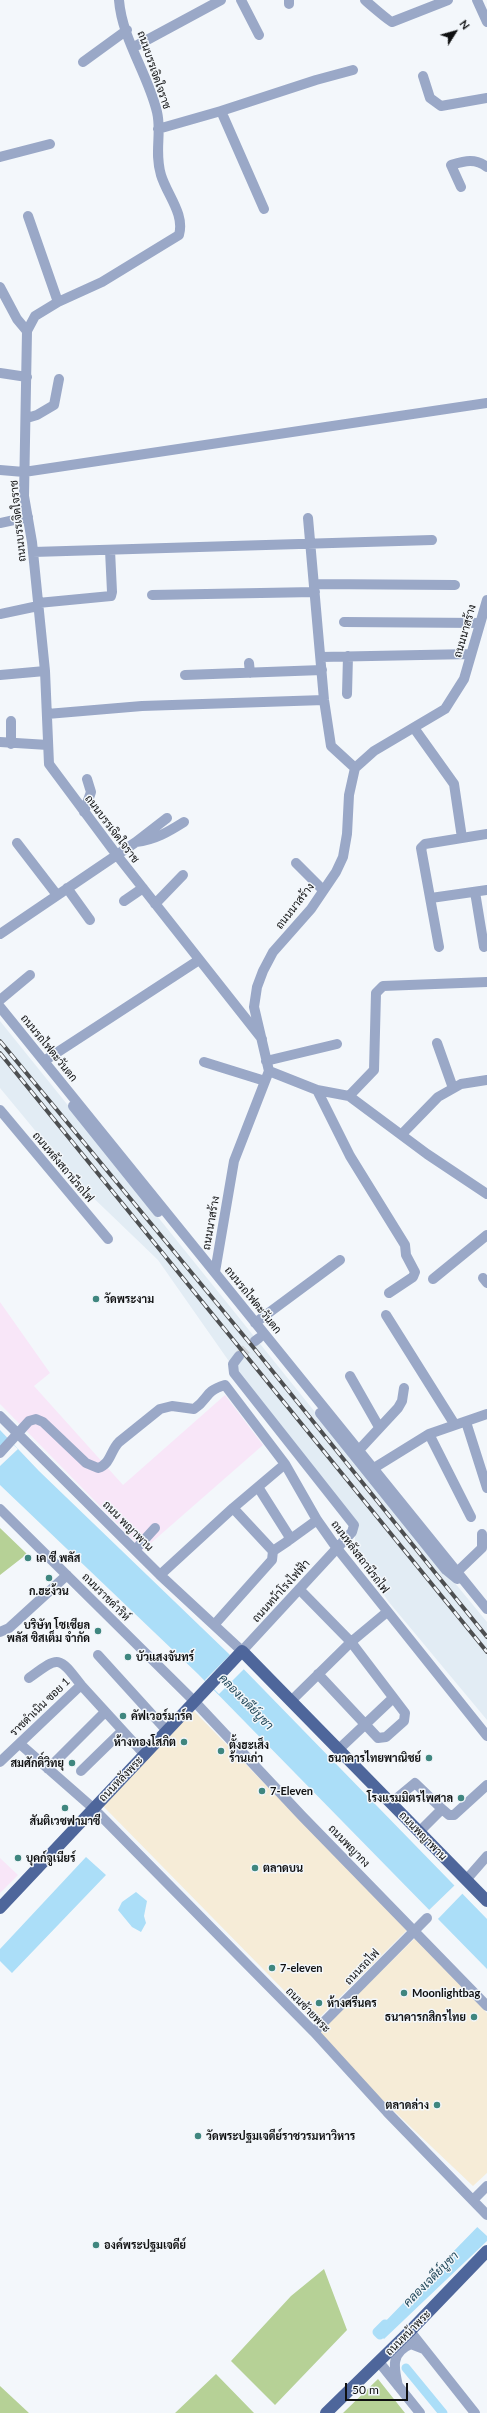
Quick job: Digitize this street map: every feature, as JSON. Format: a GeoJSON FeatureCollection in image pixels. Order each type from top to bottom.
{"type":"FeatureCollection","features":[{"type":"Feature","properties":{"kind":"main road","name":"ถนนหลังพระ"},"geometry":{"type":"LineString","coordinates":[[0,1908],[240,1654]]}},
{"type":"Feature","properties":{"kind":"main road","name":"ถนนพญาพาน"},"geometry":{"type":"LineString","coordinates":[[240,1654],[292,1700],[338,1750],[392,1803],[487,1901]]}},
{"type":"Feature","properties":{"kind":"main road","name":"ถนนหน้าพระ"},"geometry":{"type":"LineString","coordinates":[[326,2413],[407,2335],[487,2251]]}},
{"type":"Feature","properties":{"kind":"street","name":"ถนนบรรเจิดใจราช"},"geometry":{"type":"LineString","coordinates":[[119,0],[127,30],[155,107],[158,129],[157,158],[162,177],[182,225],[179,235],[102,282],[58,302],[35,316],[27,330],[27,418],[24,496],[33,552],[45,671],[50,767],[116,854],[262,1039]]}},
{"type":"Feature","properties":{"kind":"street"},"geometry":{"type":"LineString","coordinates":[[134,47],[221,0]]}},
{"type":"Feature","properties":{"kind":"street"},"geometry":{"type":"LineString","coordinates":[[241,0],[259,35]]}},
{"type":"Feature","properties":{"kind":"street"},"geometry":{"type":"LineString","coordinates":[[365,0],[370,6],[379,10],[386,19],[392,22],[448,0]]}},
{"type":"Feature","properties":{"kind":"street"},"geometry":{"type":"LineString","coordinates":[[477,0],[487,22]]}},
{"type":"Feature","properties":{"kind":"street"},"geometry":{"type":"LineString","coordinates":[[83,62],[127,30]]}},
{"type":"Feature","properties":{"kind":"street"},"geometry":{"type":"LineString","coordinates":[[158,129],[353,70]]}},
{"type":"Feature","properties":{"kind":"street"},"geometry":{"type":"LineString","coordinates":[[423,76],[430,98],[441,106],[487,98]]}},
{"type":"Feature","properties":{"kind":"street"},"geometry":{"type":"LineString","coordinates":[[221,111],[264,209]]}},
{"type":"Feature","properties":{"kind":"street"},"geometry":{"type":"LineString","coordinates":[[0,157],[50,144]]}},
{"type":"Feature","properties":{"kind":"street"},"geometry":{"type":"LineString","coordinates":[[461,187],[450,165],[471,160],[478,161],[487,167]]}},
{"type":"Feature","properties":{"kind":"street"},"geometry":{"type":"LineString","coordinates":[[28,216],[58,302]]}},
{"type":"Feature","properties":{"kind":"street"},"geometry":{"type":"LineString","coordinates":[[0,288],[17,319],[27,330]]}},
{"type":"Feature","properties":{"kind":"street"},"geometry":{"type":"LineString","coordinates":[[0,372],[27,377]]}},
{"type":"Feature","properties":{"kind":"street"},"geometry":{"type":"LineString","coordinates":[[27,418],[37,415],[54,405],[59,379]]}},
{"type":"Feature","properties":{"kind":"street"},"geometry":{"type":"LineString","coordinates":[[0,470],[24,472],[487,403]]}},
{"type":"Feature","properties":{"kind":"street"},"geometry":{"type":"LineString","coordinates":[[0,524],[28,516]]}},
{"type":"Feature","properties":{"kind":"street"},"geometry":{"type":"LineString","coordinates":[[308,518],[324,700],[331,746],[355,768]]}},
{"type":"Feature","properties":{"kind":"street"},"geometry":{"type":"LineString","coordinates":[[33,552],[432,540]]}},
{"type":"Feature","properties":{"kind":"street"},"geometry":{"type":"LineString","coordinates":[[0,614],[38,604],[111,596],[110,550]]}},
{"type":"Feature","properties":{"kind":"street"},"geometry":{"type":"LineString","coordinates":[[152,595],[314,588],[455,585]]}},
{"type":"Feature","properties":{"kind":"street","name":"ถนนนาสร้าง"},"geometry":{"type":"LineString","coordinates":[[215,1272],[234,1161],[267,1076],[262,1039],[254,1007],[257,987],[261,976],[273,952],[323,890],[336,872],[343,857],[347,834],[349,794],[355,768],[374,751],[445,709],[464,679],[487,600]]}},
{"type":"Feature","properties":{"kind":"street"},"geometry":{"type":"LineString","coordinates":[[344,622],[480,623]]}},
{"type":"Feature","properties":{"kind":"street"},"geometry":{"type":"LineString","coordinates":[[321,656],[471,654]]}},
{"type":"Feature","properties":{"kind":"street"},"geometry":{"type":"LineString","coordinates":[[347,694],[348,656]]}},
{"type":"Feature","properties":{"kind":"street"},"geometry":{"type":"LineString","coordinates":[[185,675],[249,668],[322,670]]}},
{"type":"Feature","properties":{"kind":"street"},"geometry":{"type":"LineString","coordinates":[[0,675],[45,671]]}},
{"type":"Feature","properties":{"kind":"street"},"geometry":{"type":"LineString","coordinates":[[47,714],[142,706],[324,700]]}},
{"type":"Feature","properties":{"kind":"street"},"geometry":{"type":"LineString","coordinates":[[11,722],[11,744]]}},
{"type":"Feature","properties":{"kind":"street"},"geometry":{"type":"LineString","coordinates":[[414,728],[454,784],[462,838]]}},
{"type":"Feature","properties":{"kind":"street"},"geometry":{"type":"LineString","coordinates":[[0,742],[11,744],[48,745]]}},
{"type":"Feature","properties":{"kind":"street"},"geometry":{"type":"LineString","coordinates":[[84,812],[91,792],[87,779]]}},
{"type":"Feature","properties":{"kind":"street"},"geometry":{"type":"LineString","coordinates":[[0,934],[116,854],[136,842],[167,818]]}},
{"type":"Feature","properties":{"kind":"street"},"geometry":{"type":"LineString","coordinates":[[136,842],[149,841],[161,836],[184,822]]}},
{"type":"Feature","properties":{"kind":"street"},"geometry":{"type":"LineString","coordinates":[[439,947],[422,846],[487,834]]}},
{"type":"Feature","properties":{"kind":"street"},"geometry":{"type":"LineString","coordinates":[[17,843],[57,895]]}},
{"type":"Feature","properties":{"kind":"street"},"geometry":{"type":"LineString","coordinates":[[296,863],[323,890]]}},
{"type":"Feature","properties":{"kind":"street"},"geometry":{"type":"LineString","coordinates":[[155,904],[183,875]]}},
{"type":"Feature","properties":{"kind":"street"},"geometry":{"type":"LineString","coordinates":[[67,888],[90,920]]}},
{"type":"Feature","properties":{"kind":"street"},"geometry":{"type":"LineString","coordinates":[[124,901],[143,888]]}},
{"type":"Feature","properties":{"kind":"street"},"geometry":{"type":"LineString","coordinates":[[430,898],[487,890]]}},
{"type":"Feature","properties":{"kind":"street"},"geometry":{"type":"LineString","coordinates":[[475,892],[484,947]]}},
{"type":"Feature","properties":{"kind":"street"},"geometry":{"type":"LineString","coordinates":[[44,1061],[200,960]]}},
{"type":"Feature","properties":{"kind":"street"},"geometry":{"type":"LineString","coordinates":[[0,1000],[30,975]]}},
{"type":"Feature","properties":{"kind":"street"},"geometry":{"type":"LineString","coordinates":[[349,1096],[374,1070],[376,992],[379,989],[383,986],[487,982]]}},
{"type":"Feature","properties":{"kind":"street","name":"ถนนรถไฟตะวันตก"},"geometry":{"type":"LineString","coordinates":[[0,1007],[487,1609]]}},
{"type":"Feature","properties":{"kind":"street"},"geometry":{"type":"LineString","coordinates":[[437,1043],[453,1088]]}},
{"type":"Feature","properties":{"kind":"street"},"geometry":{"type":"LineString","coordinates":[[266,1061],[337,1044]]}},
{"type":"Feature","properties":{"kind":"street"},"geometry":{"type":"LineString","coordinates":[[204,1062],[267,1076],[317,1090],[349,1096],[427,1154],[487,1194]]}},
{"type":"Feature","properties":{"kind":"street"},"geometry":{"type":"LineString","coordinates":[[54,1073],[78,1113],[257,1339],[446,1570],[469,1587]]}},
{"type":"Feature","properties":{"kind":"street"},"geometry":{"type":"LineString","coordinates":[[402,1134],[438,1097],[461,1084],[487,1080]]}},
{"type":"Feature","properties":{"kind":"street"},"geometry":{"type":"LineString","coordinates":[[317,1090],[350,1156],[405,1245],[406,1255],[415,1272],[413,1276],[389,1293]]}},
{"type":"Feature","properties":{"kind":"street","name":"ถนนหลังสถานีรถไฟ"},"geometry":{"type":"LineString","coordinates":[[0,1110],[108,1239]]}},
{"type":"Feature","properties":{"kind":"street"},"geometry":{"type":"LineString","coordinates":[[433,1279],[487,1235]]}},
{"type":"Feature","properties":{"kind":"street"},"geometry":{"type":"LineString","coordinates":[[255,1323],[340,1260]]}},
{"type":"Feature","properties":{"kind":"street"},"geometry":{"type":"LineString","coordinates":[[386,1315],[455,1425]]}},
{"type":"Feature","properties":{"kind":"street","name":"ถนนหน้าโรงไฟฟ้า"},"geometry":{"type":"LineString","coordinates":[[239,1356],[233,1364],[234,1373],[354,1524],[352,1532],[336,1547],[240,1654]]}},
{"type":"Feature","properties":{"kind":"street"},"geometry":{"type":"LineString","coordinates":[[350,1376],[379,1427]]}},
{"type":"Feature","properties":{"kind":"street","name":"ถนนหลังสถานีรถไฟ"},"geometry":{"type":"LineString","coordinates":[[18,1435],[29,1421],[36,1419],[43,1422],[86,1463],[98,1468],[108,1462],[114,1447],[119,1442],[160,1409],[172,1406],[194,1409],[200,1404],[209,1391],[224,1384],[285,1464],[317,1520],[336,1547],[487,1736]]}},
{"type":"Feature","properties":{"kind":"street"},"geometry":{"type":"LineString","coordinates":[[359,1450],[398,1408],[402,1401],[404,1388]]}},
{"type":"Feature","properties":{"kind":"street"},"geometry":{"type":"LineString","coordinates":[[374,1468],[429,1434],[487,1414]]}},
{"type":"Feature","properties":{"kind":"street","name":"ถนน พญาพาน"},"geometry":{"type":"LineString","coordinates":[[0,1416],[160,1575],[214,1625],[240,1654]]}},
{"type":"Feature","properties":{"kind":"street"},"geometry":{"type":"LineString","coordinates":[[466,1422],[487,1488]]}},
{"type":"Feature","properties":{"kind":"street"},"geometry":{"type":"LineString","coordinates":[[429,1434],[471,1517]]}},
{"type":"Feature","properties":{"kind":"street"},"geometry":{"type":"LineString","coordinates":[[0,1453],[18,1435]]}},
{"type":"Feature","properties":{"kind":"street"},"geometry":{"type":"LineString","coordinates":[[160,1575],[233,1508],[285,1464]]}},
{"type":"Feature","properties":{"kind":"street"},"geometry":{"type":"LineString","coordinates":[[258,1487],[289,1536],[288,1541]]}},
{"type":"Feature","properties":{"kind":"street"},"geometry":{"type":"LineString","coordinates":[[214,1625],[272,1560],[273,1551],[233,1508]]}},
{"type":"Feature","properties":{"kind":"street","name":"ถนนราชดำริห์"},"geometry":{"type":"LineString","coordinates":[[0,1509],[195,1702]]}},
{"type":"Feature","properties":{"kind":"street"},"geometry":{"type":"LineString","coordinates":[[273,1551],[317,1520]]}},
{"type":"Feature","properties":{"kind":"street"},"geometry":{"type":"LineString","coordinates":[[135,1550],[155,1528]]}},
{"type":"Feature","properties":{"kind":"street"},"geometry":{"type":"LineString","coordinates":[[457,1572],[482,1548],[482,1534]]}},
{"type":"Feature","properties":{"kind":"street"},"geometry":{"type":"LineString","coordinates":[[0,1632],[9,1628],[67,1576]]}},
{"type":"Feature","properties":{"kind":"street"},"geometry":{"type":"LineString","coordinates":[[299,1589],[350,1642],[405,1716],[404,1721],[383,1739],[378,1738],[318,1674]]}},
{"type":"Feature","properties":{"kind":"street"},"geometry":{"type":"LineString","coordinates":[[292,1700],[350,1642],[387,1612]]}},
{"type":"Feature","properties":{"kind":"street"},"geometry":{"type":"LineString","coordinates":[[98,1655],[168,1731]]}},
{"type":"Feature","properties":{"kind":"street"},"geometry":{"type":"LineString","coordinates":[[29,1678],[50,1662],[58,1661],[65,1664],[81,1685]]}},
{"type":"Feature","properties":{"kind":"street","name":"ราชดำเนิน ซอย 1"},"geometry":{"type":"LineString","coordinates":[[0,1762],[81,1685],[145,1755]]}},
{"type":"Feature","properties":{"kind":"street"},"geometry":{"type":"LineString","coordinates":[[338,1750],[392,1699]]}},
{"type":"Feature","properties":{"kind":"street","name":"ถนนพญากง"},"geometry":{"type":"LineString","coordinates":[[195,1702],[302,1816],[487,2006]]}},
{"type":"Feature","properties":{"kind":"street"},"geometry":{"type":"LineString","coordinates":[[48,1769],[105,1712]]}},
{"type":"Feature","properties":{"kind":"street"},"geometry":{"type":"LineString","coordinates":[[81,1771],[122,1731]]}},
{"type":"Feature","properties":{"kind":"street","name":"ถนนซ้ายพระ"},"geometry":{"type":"LineString","coordinates":[[20,1744],[93,1808],[314,2032],[387,2112],[487,2215]]}},
{"type":"Feature","properties":{"kind":"street"},"geometry":{"type":"LineString","coordinates":[[392,1803],[415,1783],[448,1815],[454,1815],[487,1785]]}},
{"type":"Feature","properties":{"kind":"street"},"geometry":{"type":"LineString","coordinates":[[419,1832],[442,1809]]}},
{"type":"Feature","properties":{"kind":"street"},"geometry":{"type":"LineString","coordinates":[[466,1880],[487,1856]]}},
{"type":"Feature","properties":{"kind":"street","name":"ถนนรถไฟ"},"geometry":{"type":"LineString","coordinates":[[314,2032],[427,1918]]}},
{"type":"Feature","properties":{"kind":"street"},"geometry":{"type":"LineString","coordinates":[[475,2202],[487,2186]]}},
{"type":"Feature","properties":{"kind":"street"},"geometry":{"type":"LineString","coordinates":[[407,2335],[425,2350],[475,2413]]}},
{"type":"Feature","properties":{"kind":"street"},"geometry":{"type":"LineString","coordinates":[[398,2386],[393,2366],[397,2355],[411,2344],[425,2350]]}},
{"type":"Feature","properties":{"kind":"street"},"geometry":{"type":"LineString","coordinates":[[382,2359],[398,2386],[420,2413]]}},
{"type":"Feature","properties":{"kind":"shaded area"},"geometry":{"type":"Polygon","coordinates":[[[0,1021],[352,1458],[487,1622],[487,1720],[388,1601],[355,1551],[355,1522],[254,1397],[158,1260],[81,1186],[0,1088],[0,1021]]]}},
{"type":"Feature","properties":{"kind":"shaded area"},"geometry":{"type":"Polygon","coordinates":[[[0,1302],[50,1373],[34,1386],[123,1485],[225,1395],[263,1445],[143,1550],[0,1404],[0,1302]]]}},
{"type":"Feature","properties":{"kind":"shaded area","name":"ตลาดบน"},"geometry":{"type":"Polygon","coordinates":[[[192,1709],[407,1930],[315,2022],[103,1806],[192,1709]]]}},
{"type":"Feature","properties":{"kind":"shaded area"},"geometry":{"type":"Polygon","coordinates":[[[0,1858],[18,1875],[0,1893],[0,1858]]]}},
{"type":"Feature","properties":{"kind":"shaded area","name":"ตลาดล่าง"},"geometry":{"type":"Polygon","coordinates":[[[415,1938],[487,2013],[487,2173],[473,2186],[315,2036],[415,1938]]]}},
{"type":"Feature","properties":{"kind":"green space"},"geometry":{"type":"Polygon","coordinates":[[[0,1528],[27,1554],[0,1575],[0,1528]]]}},
{"type":"Feature","properties":{"kind":"green space"},"geometry":{"type":"Polygon","coordinates":[[[324,2269],[347,2330],[275,2405],[231,2361],[291,2296],[324,2269]]]}},
{"type":"Feature","properties":{"kind":"green space"},"geometry":{"type":"Polygon","coordinates":[[[216,2374],[254,2413],[175,2413],[216,2374]]]}},
{"type":"Feature","properties":{"kind":"green space"},"geometry":{"type":"Polygon","coordinates":[[[378,2379],[405,2413],[343,2413],[378,2379]]]}},
{"type":"Feature","properties":{"kind":"green space"},"geometry":{"type":"Polygon","coordinates":[[[0,2386],[29,2413],[0,2413],[0,2386]]]}},
{"type":"Feature","properties":{"kind":"water"},"geometry":{"type":"Polygon","coordinates":[[[0,1430],[39,1471],[228,1653],[487,1919],[487,1969],[198,1674],[0,1485],[0,1430]]]}},
{"type":"Feature","properties":{"kind":"water"},"geometry":{"type":"Polygon","coordinates":[[[86,1857],[106,1875],[12,1973],[0,1961],[0,1949],[86,1857]]]}},
{"type":"Feature","properties":{"kind":"water"},"geometry":{"type":"Polygon","coordinates":[[[136,1892],[147,1901],[144,1916],[146,1923],[141,1932],[132,1927],[118,1910],[122,1902],[136,1892]]]}},
{"type":"Feature","properties":{"kind":"water"},"geometry":{"type":"Polygon","coordinates":[[[487,2217],[487,2241],[384,2339],[376,2331],[487,2217]]]}},
{"type":"Feature","properties":{"kind":"pier"},"geometry":{"type":"Polygon","coordinates":[[[8,1439],[18,1449],[0,1466],[0,1447],[8,1439]]]}},
{"type":"Feature","properties":{"kind":"pier"},"geometry":{"type":"Polygon","coordinates":[[[231,1654],[245,1668],[219,1694],[205,1680],[231,1654]]]}},
{"type":"Feature","properties":{"kind":"pier"},"geometry":{"type":"Polygon","coordinates":[[[456,1884],[464,1892],[436,1921],[427,1912],[456,1884]]]}},
{"type":"Feature","properties":{"kind":"pier"},"geometry":{"type":"Polygon","coordinates":[[[487,2215],[487,2236],[475,2225],[487,2215]]]}},
{"type":"Feature","properties":{"kind":"waterway","name":"คลองเจดีย์บูชา"},"geometry":{"type":"LineString","coordinates":[[380,2335],[377,2332],[385,2324]]}},
{"type":"Feature","properties":{"kind":"waterway","name":"คลองเจดีย์บูชา"},"geometry":{"type":"LineString","coordinates":[[406,2368],[443,2413]]}},
{"type":"Feature","properties":{"kind":"tunnel"},"geometry":{"type":"LineString","coordinates":[[239,1356],[255,1341]]}},
{"type":"Feature","properties":{"kind":"railway"},"geometry":{"type":"LineString","coordinates":[[0,1041],[253,1347],[487,1637]]}},
{"type":"Feature","properties":{"kind":"railway"},"geometry":{"type":"LineString","coordinates":[[0,1053],[487,1652]]}},
{"type":"Feature","properties":{"kind":"place","name":"วัดพระงาม"},"geometry":{"type":"Point","coordinates":[96,1299]}},
{"type":"Feature","properties":{"kind":"place","name":"เค ซี พลัส"},"geometry":{"type":"Point","coordinates":[28,1558]}},
{"type":"Feature","properties":{"kind":"place","name":"ก.ฮะง้วน"},"geometry":{"type":"Point","coordinates":[49,1578]}},
{"type":"Feature","properties":{"kind":"place","name":"บริษัท โซเชียล พลัส ซิสเต็ม จำกัด"},"geometry":{"type":"Point","coordinates":[98,1631]}},
{"type":"Feature","properties":{"kind":"place","name":"บัวแสงจันทร์"},"geometry":{"type":"Point","coordinates":[128,1657]}},
{"type":"Feature","properties":{"kind":"place","name":"คัฟเวอร์มาร์ค"},"geometry":{"type":"Point","coordinates":[123,1716]}},
{"type":"Feature","properties":{"kind":"place","name":"ห้างทองโสภิต"},"geometry":{"type":"Point","coordinates":[184,1742]}},
{"type":"Feature","properties":{"kind":"place","name":"ตั้งฮะเส็ง ร้านเก่า"},"geometry":{"type":"Point","coordinates":[221,1751]}},
{"type":"Feature","properties":{"kind":"place","name":"ธนาคารไทยพาณิชย์"},"geometry":{"type":"Point","coordinates":[429,1758]}},
{"type":"Feature","properties":{"kind":"place","name":"สมศักดิ์วิทยุ"},"geometry":{"type":"Point","coordinates":[72,1763]}},
{"type":"Feature","properties":{"kind":"place","name":"7-Eleven"},"geometry":{"type":"Point","coordinates":[262,1791]}},
{"type":"Feature","properties":{"kind":"place","name":"โรงแรมมิตรไพศาล"},"geometry":{"type":"Point","coordinates":[461,1798]}},
{"type":"Feature","properties":{"kind":"place","name":"สันติเวชฟามาซี"},"geometry":{"type":"Point","coordinates":[65,1808]}},
{"type":"Feature","properties":{"kind":"place","name":"บุคก์จูเนียร์"},"geometry":{"type":"Point","coordinates":[18,1858]}},
{"type":"Feature","properties":{"kind":"place","name":"ตลาดบน"},"geometry":{"type":"Point","coordinates":[255,1868]}},
{"type":"Feature","properties":{"kind":"place","name":"7-eleven"},"geometry":{"type":"Point","coordinates":[272,1968]}},
{"type":"Feature","properties":{"kind":"place","name":"Moonlightbag"},"geometry":{"type":"Point","coordinates":[404,1993]}},
{"type":"Feature","properties":{"kind":"place","name":"ห้างศรีนคร"},"geometry":{"type":"Point","coordinates":[319,2003]}},
{"type":"Feature","properties":{"kind":"place","name":"ธนาคารกสิกรไทย"},"geometry":{"type":"Point","coordinates":[474,2017]}},
{"type":"Feature","properties":{"kind":"place","name":"ตลาดล่าง"},"geometry":{"type":"Point","coordinates":[437,2105]}},
{"type":"Feature","properties":{"kind":"place","name":"วัดพระปฐมเจดีย์ราชวรมหาวิหาร"},"geometry":{"type":"Point","coordinates":[198,2136]}},
{"type":"Feature","properties":{"kind":"place","name":"องค์พระปฐมเจดีย์"},"geometry":{"type":"Point","coordinates":[96,2245]}}]}
